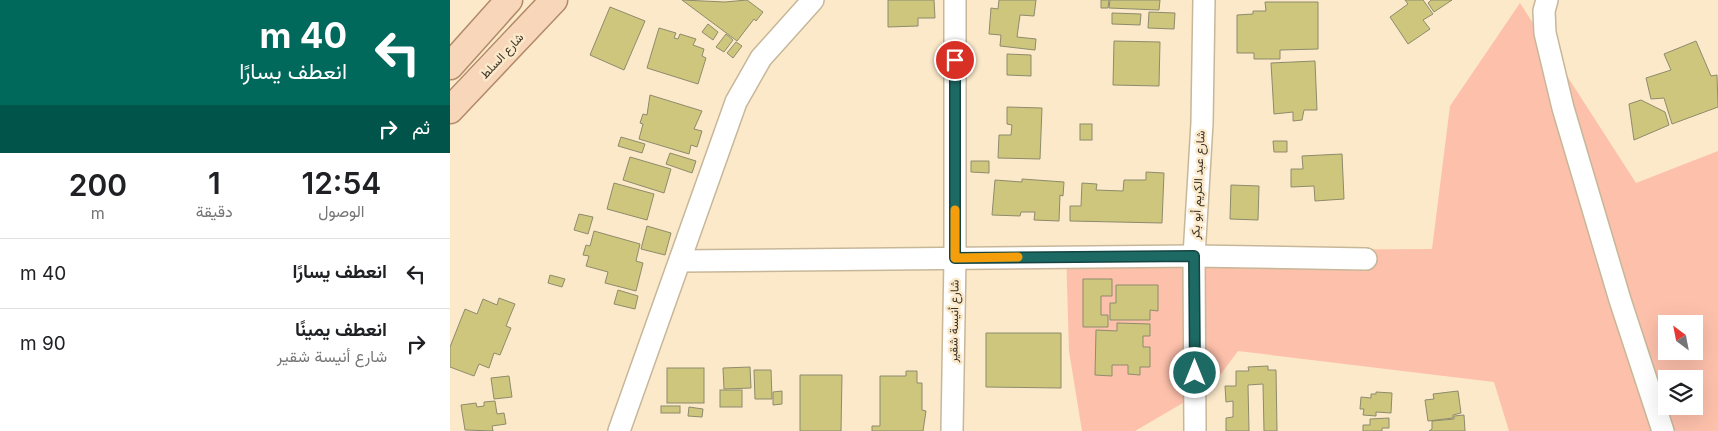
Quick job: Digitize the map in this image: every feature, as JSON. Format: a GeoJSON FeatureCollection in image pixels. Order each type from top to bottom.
{"type":"FeatureCollection","features":[{"type":"Feature","properties":{"kind":"main road"},"geometry":{"type":"LineString","coordinates":[[452,60],[509,0]]}},
{"type":"Feature","properties":{"kind":"main road","name":"شارع السلط"},"geometry":{"type":"LineString","coordinates":[[450,110],[554,0]]}},
{"type":"Feature","properties":{"kind":"street"},"geometry":{"type":"LineString","coordinates":[[619,431],[736,102],[761,58],[813,0]]}},
{"type":"Feature","properties":{"kind":"street","name":"شارع أنيسة شقير"},"geometry":{"type":"LineString","coordinates":[[952,431],[955,258],[955,0]]}},
{"type":"Feature","properties":{"kind":"street","name":"شارع عبد الكريم أبو بكر"},"geometry":{"type":"LineString","coordinates":[[1195,431],[1194,256],[1202,123],[1204,0]]}},
{"type":"Feature","properties":{"kind":"street"},"geometry":{"type":"LineString","coordinates":[[1548,0],[1544,11],[1545,33],[1564,108],[1620,300],[1663,431]]}},
{"type":"Feature","properties":{"kind":"street"},"geometry":{"type":"LineString","coordinates":[[680,261],[1194,256],[1366,259]]}},
{"type":"Feature","properties":{"kind":"shaded area"},"geometry":{"type":"Polygon","coordinates":[[[1520,3],[1636,183],[1718,151],[1718,431],[1509,431],[1494,382],[1238,351],[1212,386],[1135,431],[1082,431],[1069,351],[1066,251],[1432,249],[1450,106],[1520,3]]]}},
{"type":"Feature","properties":{"kind":"building"},"geometry":{"type":"Polygon","coordinates":[[[682,0],[725,2],[747,0],[763,12],[756,21],[754,19],[737,41],[682,0]]]}},
{"type":"Feature","properties":{"kind":"building"},"geometry":{"type":"Polygon","coordinates":[[[888,0],[934,0],[935,18],[918,18],[918,26],[888,27],[888,0]]]}},
{"type":"Feature","properties":{"kind":"building"},"geometry":{"type":"Polygon","coordinates":[[[999,0],[1036,0],[1034,16],[1020,15],[1017,37],[1036,39],[1035,50],[1000,46],[1001,35],[989,34],[991,8],[998,9],[999,0]]]}},
{"type":"Feature","properties":{"kind":"building"},"geometry":{"type":"Polygon","coordinates":[[[1101,0],[1109,0],[1108,8],[1101,8],[1101,0]]]}},
{"type":"Feature","properties":{"kind":"building"},"geometry":{"type":"Polygon","coordinates":[[[1110,0],[1160,0],[1159,10],[1109,8],[1110,0]]]}},
{"type":"Feature","properties":{"kind":"building"},"geometry":{"type":"Polygon","coordinates":[[[1405,0],[1423,0],[1433,14],[1423,20],[1430,29],[1408,44],[1390,17],[1408,4],[1405,0]]]}},
{"type":"Feature","properties":{"kind":"building"},"geometry":{"type":"Polygon","coordinates":[[[1431,0],[1452,0],[1434,12],[1428,3],[1431,0]]]}},
{"type":"Feature","properties":{"kind":"building"},"geometry":{"type":"Polygon","coordinates":[[[1265,2],[1318,2],[1318,49],[1280,50],[1280,59],[1254,59],[1254,53],[1237,53],[1237,15],[1253,14],[1253,11],[1266,11],[1265,2]]]}},
{"type":"Feature","properties":{"kind":"building"},"geometry":{"type":"Polygon","coordinates":[[[610,7],[645,21],[624,70],[590,55],[610,7]]]}},
{"type":"Feature","properties":{"kind":"building"},"geometry":{"type":"Polygon","coordinates":[[[1149,12],[1175,13],[1174,29],[1148,28],[1149,12]]]}},
{"type":"Feature","properties":{"kind":"building"},"geometry":{"type":"Polygon","coordinates":[[[1112,13],[1141,14],[1140,25],[1112,24],[1112,13]]]}},
{"type":"Feature","properties":{"kind":"building"},"geometry":{"type":"Polygon","coordinates":[[[708,24],[718,32],[713,40],[702,32],[708,24]]]}},
{"type":"Feature","properties":{"kind":"building"},"geometry":{"type":"Polygon","coordinates":[[[659,28],[676,33],[674,38],[678,39],[680,34],[696,39],[693,45],[704,49],[702,56],[706,58],[698,84],[647,68],[659,28]]]}},
{"type":"Feature","properties":{"kind":"building"},"geometry":{"type":"Polygon","coordinates":[[[726,34],[733,40],[724,52],[716,47],[726,34]]]}},
{"type":"Feature","properties":{"kind":"building"},"geometry":{"type":"Polygon","coordinates":[[[1114,41],[1160,42],[1159,86],[1113,85],[1114,41]]]}},
{"type":"Feature","properties":{"kind":"building"},"geometry":{"type":"Polygon","coordinates":[[[1696,41],[1711,76],[1717,75],[1718,107],[1672,124],[1664,98],[1651,99],[1646,78],[1671,70],[1664,54],[1696,41]]]}},
{"type":"Feature","properties":{"kind":"building"},"geometry":{"type":"Polygon","coordinates":[[[736,42],[742,46],[733,58],[727,53],[736,42]]]}},
{"type":"Feature","properties":{"kind":"building"},"geometry":{"type":"Polygon","coordinates":[[[1007,54],[1031,55],[1031,76],[1007,75],[1007,54]]]}},
{"type":"Feature","properties":{"kind":"building"},"geometry":{"type":"Polygon","coordinates":[[[1315,61],[1317,110],[1304,110],[1302,120],[1293,121],[1293,112],[1274,114],[1271,63],[1315,61]]]}},
{"type":"Feature","properties":{"kind":"building"},"geometry":{"type":"Polygon","coordinates":[[[650,95],[702,111],[694,129],[702,131],[697,147],[691,145],[689,154],[639,139],[643,124],[640,123],[643,114],[647,115],[650,95]]]}},
{"type":"Feature","properties":{"kind":"building"},"geometry":{"type":"Polygon","coordinates":[[[1641,100],[1665,112],[1669,125],[1634,140],[1629,104],[1641,100]]]}},
{"type":"Feature","properties":{"kind":"building"},"geometry":{"type":"Polygon","coordinates":[[[1007,107],[1042,108],[1040,159],[998,158],[999,135],[1011,135],[1012,125],[1007,124],[1007,107]]]}},
{"type":"Feature","properties":{"kind":"building"},"geometry":{"type":"Polygon","coordinates":[[[1080,124],[1092,124],[1092,140],[1080,140],[1080,124]]]}},
{"type":"Feature","properties":{"kind":"building"},"geometry":{"type":"Polygon","coordinates":[[[621,137],[645,144],[642,153],[618,146],[621,137]]]}},
{"type":"Feature","properties":{"kind":"building"},"geometry":{"type":"Polygon","coordinates":[[[1273,141],[1287,141],[1287,152],[1274,152],[1273,141]]]}},
{"type":"Feature","properties":{"kind":"building"},"geometry":{"type":"Polygon","coordinates":[[[670,153],[696,161],[692,173],[666,164],[670,153]]]}},
{"type":"Feature","properties":{"kind":"building"},"geometry":{"type":"Polygon","coordinates":[[[1342,154],[1344,199],[1315,201],[1314,186],[1291,187],[1291,169],[1303,169],[1302,156],[1342,154]]]}},
{"type":"Feature","properties":{"kind":"building"},"geometry":{"type":"Polygon","coordinates":[[[630,157],[671,169],[664,193],[623,180],[630,157]]]}},
{"type":"Feature","properties":{"kind":"building"},"geometry":{"type":"Polygon","coordinates":[[[971,161],[989,161],[989,173],[971,172],[971,161]]]}},
{"type":"Feature","properties":{"kind":"building"},"geometry":{"type":"Polygon","coordinates":[[[1146,172],[1164,173],[1162,223],[1070,221],[1070,206],[1081,206],[1082,183],[1097,184],[1096,190],[1123,191],[1124,180],[1146,180],[1146,172]]]}},
{"type":"Feature","properties":{"kind":"building"},"geometry":{"type":"Polygon","coordinates":[[[1022,179],[1064,182],[1063,196],[1060,195],[1059,221],[1034,220],[1035,212],[1021,212],[1020,216],[992,215],[995,180],[1022,182],[1022,179]]]}},
{"type":"Feature","properties":{"kind":"building"},"geometry":{"type":"Polygon","coordinates":[[[614,183],[654,194],[647,220],[607,209],[614,183]]]}},
{"type":"Feature","properties":{"kind":"building"},"geometry":{"type":"Polygon","coordinates":[[[1231,185],[1259,186],[1258,220],[1230,219],[1231,185]]]}},
{"type":"Feature","properties":{"kind":"building"},"geometry":{"type":"Polygon","coordinates":[[[579,214],[593,217],[588,234],[574,230],[579,214]]]}},
{"type":"Feature","properties":{"kind":"building"},"geometry":{"type":"Polygon","coordinates":[[[647,226],[671,233],[665,255],[641,249],[647,226]]]}},
{"type":"Feature","properties":{"kind":"building"},"geometry":{"type":"Polygon","coordinates":[[[594,231],[640,244],[636,261],[643,263],[636,291],[605,283],[608,272],[586,266],[589,256],[583,255],[586,245],[590,246],[594,231]]]}},
{"type":"Feature","properties":{"kind":"building"},"geometry":{"type":"Polygon","coordinates":[[[550,275],[565,279],[562,287],[548,283],[550,275]]]}},
{"type":"Feature","properties":{"kind":"building"},"geometry":{"type":"Polygon","coordinates":[[[1083,279],[1112,279],[1112,296],[1101,296],[1101,315],[1108,315],[1108,327],[1083,327],[1083,279]]]}},
{"type":"Feature","properties":{"kind":"building"},"geometry":{"type":"Polygon","coordinates":[[[1116,285],[1158,285],[1158,311],[1150,310],[1150,320],[1110,320],[1110,303],[1116,303],[1116,285]]]}},
{"type":"Feature","properties":{"kind":"building"},"geometry":{"type":"Polygon","coordinates":[[[618,290],[638,296],[635,309],[614,304],[618,290]]]}},
{"type":"Feature","properties":{"kind":"building"},"geometry":{"type":"Polygon","coordinates":[[[499,298],[515,304],[506,326],[511,328],[500,355],[494,353],[489,368],[479,364],[474,376],[450,367],[450,347],[465,309],[477,314],[483,299],[497,305],[499,298]]]}},
{"type":"Feature","properties":{"kind":"building"},"geometry":{"type":"Polygon","coordinates":[[[1117,323],[1150,324],[1150,336],[1143,336],[1143,347],[1150,347],[1150,367],[1140,367],[1140,375],[1128,374],[1128,365],[1112,365],[1112,376],[1095,375],[1096,330],[1117,331],[1117,323]]]}},
{"type":"Feature","properties":{"kind":"building"},"geometry":{"type":"Polygon","coordinates":[[[986,333],[1061,333],[1061,388],[986,387],[986,333]]]}},
{"type":"Feature","properties":{"kind":"building"},"geometry":{"type":"Polygon","coordinates":[[[1268,366],[1268,370],[1276,370],[1277,431],[1264,431],[1263,384],[1248,385],[1249,431],[1226,431],[1226,418],[1233,417],[1233,401],[1226,402],[1225,386],[1236,386],[1236,371],[1249,371],[1248,367],[1268,366]]]}},
{"type":"Feature","properties":{"kind":"building"},"geometry":{"type":"Polygon","coordinates":[[[750,367],[751,388],[724,389],[723,368],[750,367]]]}},
{"type":"Feature","properties":{"kind":"building"},"geometry":{"type":"Polygon","coordinates":[[[667,368],[704,368],[704,403],[667,403],[667,368]]]}},
{"type":"Feature","properties":{"kind":"building"},"geometry":{"type":"Polygon","coordinates":[[[754,370],[771,370],[772,399],[755,399],[754,370]]]}},
{"type":"Feature","properties":{"kind":"building"},"geometry":{"type":"Polygon","coordinates":[[[906,371],[917,371],[917,383],[922,383],[922,410],[926,411],[923,431],[872,431],[872,426],[880,426],[880,376],[906,376],[906,371]]]}},
{"type":"Feature","properties":{"kind":"building"},"geometry":{"type":"Polygon","coordinates":[[[800,375],[842,375],[841,431],[800,431],[800,375]]]}},
{"type":"Feature","properties":{"kind":"building"},"geometry":{"type":"Polygon","coordinates":[[[509,376],[512,397],[494,399],[491,378],[509,376]]]}},
{"type":"Feature","properties":{"kind":"building"},"geometry":{"type":"Polygon","coordinates":[[[720,390],[742,390],[742,407],[720,407],[720,390]]]}},
{"type":"Feature","properties":{"kind":"building"},"geometry":{"type":"Polygon","coordinates":[[[782,391],[782,404],[773,405],[773,392],[782,391]]]}},
{"type":"Feature","properties":{"kind":"building"},"geometry":{"type":"Polygon","coordinates":[[[1458,391],[1461,413],[1453,415],[1453,418],[1428,421],[1425,400],[1434,399],[1433,394],[1458,391]]]}},
{"type":"Feature","properties":{"kind":"building"},"geometry":{"type":"Polygon","coordinates":[[[1376,392],[1392,393],[1391,413],[1376,412],[1376,416],[1363,415],[1364,409],[1360,409],[1361,397],[1371,398],[1371,394],[1376,394],[1376,392]]]}},
{"type":"Feature","properties":{"kind":"building"},"geometry":{"type":"Polygon","coordinates":[[[495,401],[497,414],[504,413],[506,424],[492,426],[493,431],[465,430],[461,405],[476,403],[477,407],[484,406],[484,402],[495,401]]]}},
{"type":"Feature","properties":{"kind":"building"},"geometry":{"type":"Polygon","coordinates":[[[661,406],[680,406],[680,413],[661,413],[661,406]]]}},
{"type":"Feature","properties":{"kind":"building"},"geometry":{"type":"Polygon","coordinates":[[[689,407],[703,409],[702,417],[688,416],[689,407]]]}},
{"type":"Feature","properties":{"kind":"building"},"geometry":{"type":"Polygon","coordinates":[[[1464,415],[1465,431],[1429,431],[1432,429],[1432,421],[1454,419],[1454,416],[1464,415]]]}},
{"type":"Feature","properties":{"kind":"building"},"geometry":{"type":"Polygon","coordinates":[[[1389,418],[1389,428],[1382,428],[1382,431],[1363,431],[1363,425],[1370,425],[1370,419],[1389,418]]]}},
{"type":"Feature","properties":{"kind":"slow traffic"},"geometry":{"type":"LineString","coordinates":[[955,210],[955,258],[1018,257]]}},
{"type":"Feature","properties":{"kind":"route"},"geometry":{"type":"LineString","coordinates":[[955,60],[955,258],[1194,256],[1195,373]]}}]}
